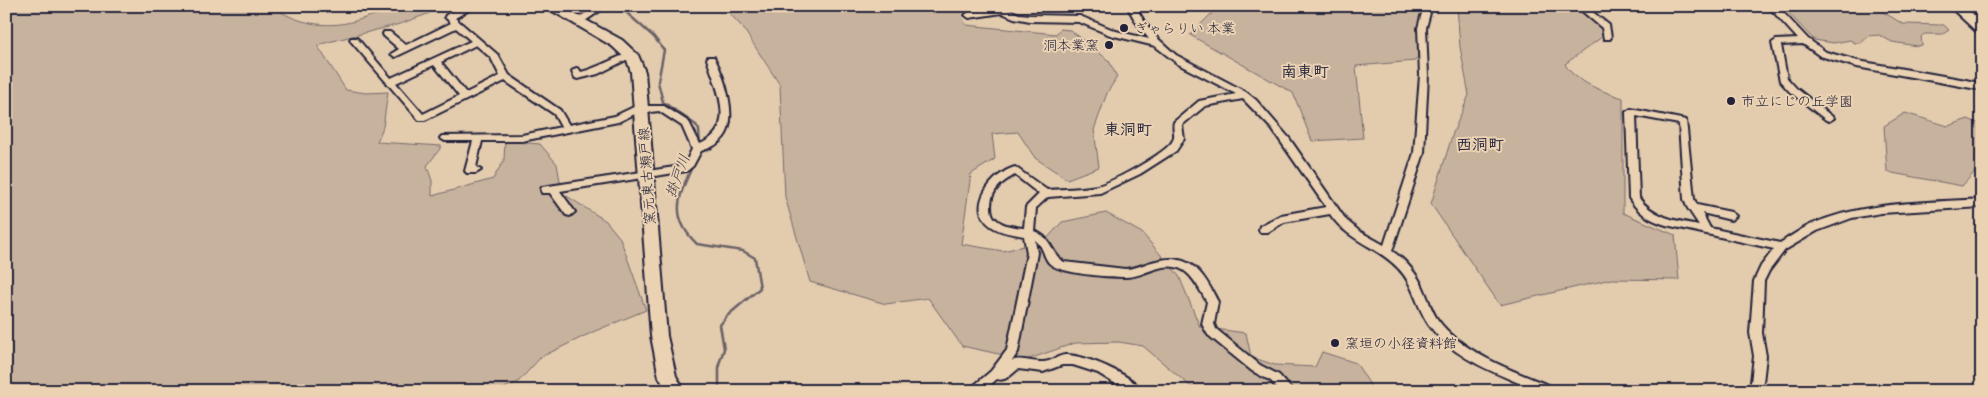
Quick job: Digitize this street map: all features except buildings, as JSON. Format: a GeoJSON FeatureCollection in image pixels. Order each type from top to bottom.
{"type":"FeatureCollection","features":[{"type":"Feature","properties":{"kind":"main road","name":"窯元東古瀬戸線"},"geometry":{"type":"LineString","coordinates":[[550,6],[617,43],[630,56],[638,72],[659,336],[668,377],[676,391]]}},
{"type":"Feature","properties":{"kind":"main road"},"geometry":{"type":"LineString","coordinates":[[1956,6],[1982,29]]}},
{"type":"Feature","properties":{"kind":"street"},"geometry":{"type":"LineString","coordinates":[[472,6],[456,9],[449,17],[476,42],[496,57],[505,77],[557,112],[566,128]]}},
{"type":"Feature","properties":{"kind":"street"},"geometry":{"type":"LineString","coordinates":[[579,21],[603,6]]}},
{"type":"Feature","properties":{"kind":"street"},"geometry":{"type":"LineString","coordinates":[[1131,6],[1138,21],[1158,44],[1180,61],[1218,80],[1252,101],[1290,147],[1332,210],[1354,234],[1387,251],[1410,275],[1419,288],[1432,320],[1443,333],[1482,360],[1514,377],[1552,391]]}},
{"type":"Feature","properties":{"kind":"street"},"geometry":{"type":"LineString","coordinates":[[1580,6],[1606,27],[1607,37]]}},
{"type":"Feature","properties":{"kind":"street"},"geometry":{"type":"LineString","coordinates":[[1772,6],[1805,42],[1823,54],[1857,64],[1966,82],[1982,87]]}},
{"type":"Feature","properties":{"kind":"street"},"geometry":{"type":"LineString","coordinates":[[969,15],[993,8],[1030,18],[1080,19],[1113,33],[1158,44]]}},
{"type":"Feature","properties":{"kind":"street"},"geometry":{"type":"LineString","coordinates":[[1387,251],[1419,153],[1424,75],[1422,28],[1427,9]]}},
{"type":"Feature","properties":{"kind":"street"},"geometry":{"type":"LineString","coordinates":[[395,54],[457,24]]}},
{"type":"Feature","properties":{"kind":"street"},"geometry":{"type":"LineString","coordinates":[[387,34],[405,49]]}},
{"type":"Feature","properties":{"kind":"street"},"geometry":{"type":"LineString","coordinates":[[354,40],[422,118],[505,77]]}},
{"type":"Feature","properties":{"kind":"street"},"geometry":{"type":"LineString","coordinates":[[390,82],[476,42]]}},
{"type":"Feature","properties":{"kind":"street"},"geometry":{"type":"LineString","coordinates":[[1805,42],[1776,43],[1783,79],[1793,90],[1829,118]]}},
{"type":"Feature","properties":{"kind":"street"},"geometry":{"type":"LineString","coordinates":[[576,71],[578,76],[595,72],[617,60],[630,56]]}},
{"type":"Feature","properties":{"kind":"street"},"geometry":{"type":"LineString","coordinates":[[570,212],[549,190],[684,169],[690,164],[699,148],[720,138],[724,131],[727,114],[711,59]]}},
{"type":"Feature","properties":{"kind":"street"},"geometry":{"type":"LineString","coordinates":[[436,61],[465,98]]}},
{"type":"Feature","properties":{"kind":"street"},"geometry":{"type":"LineString","coordinates":[[975,391],[995,374],[1012,352],[1032,253],[1029,232],[1031,207],[1045,194],[1100,189],[1137,172],[1172,149],[1179,139],[1177,124],[1202,103],[1244,96]]}},
{"type":"Feature","properties":{"kind":"street"},"geometry":{"type":"LineString","coordinates":[[445,138],[522,138],[618,119],[642,108],[661,108],[686,124],[699,148]]}},
{"type":"Feature","properties":{"kind":"street"},"geometry":{"type":"LineString","coordinates":[[1707,231],[1689,199],[1683,122],[1631,112],[1634,198],[1637,204],[1653,217],[1707,231],[1781,247]]}},
{"type":"Feature","properties":{"kind":"street"},"geometry":{"type":"LineString","coordinates":[[476,170],[470,171],[478,139]]}},
{"type":"Feature","properties":{"kind":"street"},"geometry":{"type":"LineString","coordinates":[[1045,194],[1015,170],[996,183],[988,195],[986,214],[988,219],[998,226],[1035,234],[1050,248],[1053,260],[1062,266],[1134,273],[1155,265],[1174,261],[1182,263],[1194,271],[1213,302],[1208,324],[1212,332],[1256,368],[1275,378],[1287,391]]}},
{"type":"Feature","properties":{"kind":"street"},"geometry":{"type":"LineString","coordinates":[[1756,391],[1760,356],[1756,333],[1758,281],[1781,247],[1812,228],[1851,215],[1881,208],[1982,203]]}},
{"type":"Feature","properties":{"kind":"street"},"geometry":{"type":"LineString","coordinates":[[1692,207],[1731,216]]}},
{"type":"Feature","properties":{"kind":"street"},"geometry":{"type":"LineString","coordinates":[[1264,229],[1281,219],[1332,210]]}},
{"type":"Feature","properties":{"kind":"street"},"geometry":{"type":"LineString","coordinates":[[995,374],[1001,376],[1016,364],[1046,367],[1062,360],[1073,359],[1082,361],[1136,391]]}},
{"type":"Feature","properties":{"kind":"shaded area"},"geometry":{"type":"Polygon","coordinates":[[[6,6],[273,6],[301,21],[323,25],[355,21],[406,7],[438,10],[400,24],[317,45],[346,90],[366,93],[388,92],[383,127],[377,142],[442,146],[427,166],[432,181],[432,196],[493,179],[504,160],[505,141],[540,144],[557,164],[562,193],[606,221],[620,238],[646,310],[595,331],[541,357],[518,382],[498,391],[6,391],[6,6]]]}},
{"type":"Feature","properties":{"kind":"shaded area"},"geometry":{"type":"Polygon","coordinates":[[[723,6],[965,6],[959,11],[966,25],[1056,34],[1060,29],[1070,30],[1109,61],[1117,77],[1107,93],[1094,130],[1099,167],[1067,179],[1035,158],[1018,132],[992,134],[995,159],[971,174],[961,244],[1003,251],[1045,241],[1062,222],[1106,213],[1142,233],[1179,276],[1200,327],[1246,333],[1251,357],[1275,365],[1315,367],[1322,352],[1356,363],[1374,391],[1196,391],[1143,346],[1119,342],[1075,343],[1026,360],[962,346],[928,298],[886,304],[810,282],[785,197],[780,85],[743,28],[723,6]]]}},
{"type":"Feature","properties":{"kind":"shaded area"},"geometry":{"type":"Polygon","coordinates":[[[1223,6],[1426,6],[1419,20],[1419,55],[1415,61],[1356,66],[1363,138],[1312,141],[1293,93],[1190,35],[1211,14],[1223,6]]]}},
{"type":"Feature","properties":{"kind":"shaded area"},"geometry":{"type":"Polygon","coordinates":[[[1457,6],[1577,6],[1602,27],[1602,37],[1565,64],[1582,81],[1599,90],[1623,98],[1623,213],[1675,235],[1679,280],[1611,279],[1500,305],[1431,204],[1453,133],[1469,95],[1460,47],[1457,6]]]}},
{"type":"Feature","properties":{"kind":"shaded area"},"geometry":{"type":"Polygon","coordinates":[[[1782,6],[1873,6],[1903,24],[1944,25],[1949,30],[1943,34],[1924,34],[1921,37],[1922,45],[1917,46],[1892,42],[1879,35],[1869,36],[1861,43],[1855,43],[1850,40],[1834,43],[1814,40],[1782,6]]]}},
{"type":"Feature","properties":{"kind":"shaded area"},"geometry":{"type":"Polygon","coordinates":[[[1905,113],[1948,126],[1968,119],[1982,125],[1982,164],[1962,186],[1887,172],[1884,126],[1905,113]]]}},
{"type":"Feature","properties":{"kind":"waterway","name":"掛戸川"},"geometry":{"type":"LineString","coordinates":[[619,6],[654,37],[664,50],[658,82],[663,102],[696,125],[699,130],[700,146]]}},
{"type":"Feature","properties":{"kind":"waterway","name":"掛戸川"},"geometry":{"type":"LineString","coordinates":[[693,165],[680,197],[679,216],[682,225],[697,244],[743,251],[755,258],[760,288],[727,316],[720,325],[724,349],[719,364],[719,391]]}},
{"type":"Feature","properties":{"kind":"place","name":"ぎゃらりい 本業"},"geometry":{"type":"Point","coordinates":[1124,28]}},
{"type":"Feature","properties":{"kind":"place","name":"洞本業窯"},"geometry":{"type":"Point","coordinates":[1109,45]}},
{"type":"Feature","properties":{"kind":"place","name":"市立にじの丘学園"},"geometry":{"type":"Point","coordinates":[1731,101]}},
{"type":"Feature","properties":{"kind":"place","name":"窯垣の小径資料館"},"geometry":{"type":"Point","coordinates":[1335,343]}},
{"type":"Feature","properties":{"kind":"district","name":"南東町"},"geometry":{"type":"Point","coordinates":[1305,72]}},
{"type":"Feature","properties":{"kind":"district","name":"東洞町"},"geometry":{"type":"Point","coordinates":[1128,130]}},
{"type":"Feature","properties":{"kind":"district","name":"西洞町"},"geometry":{"type":"Point","coordinates":[1480,145]}}]}
